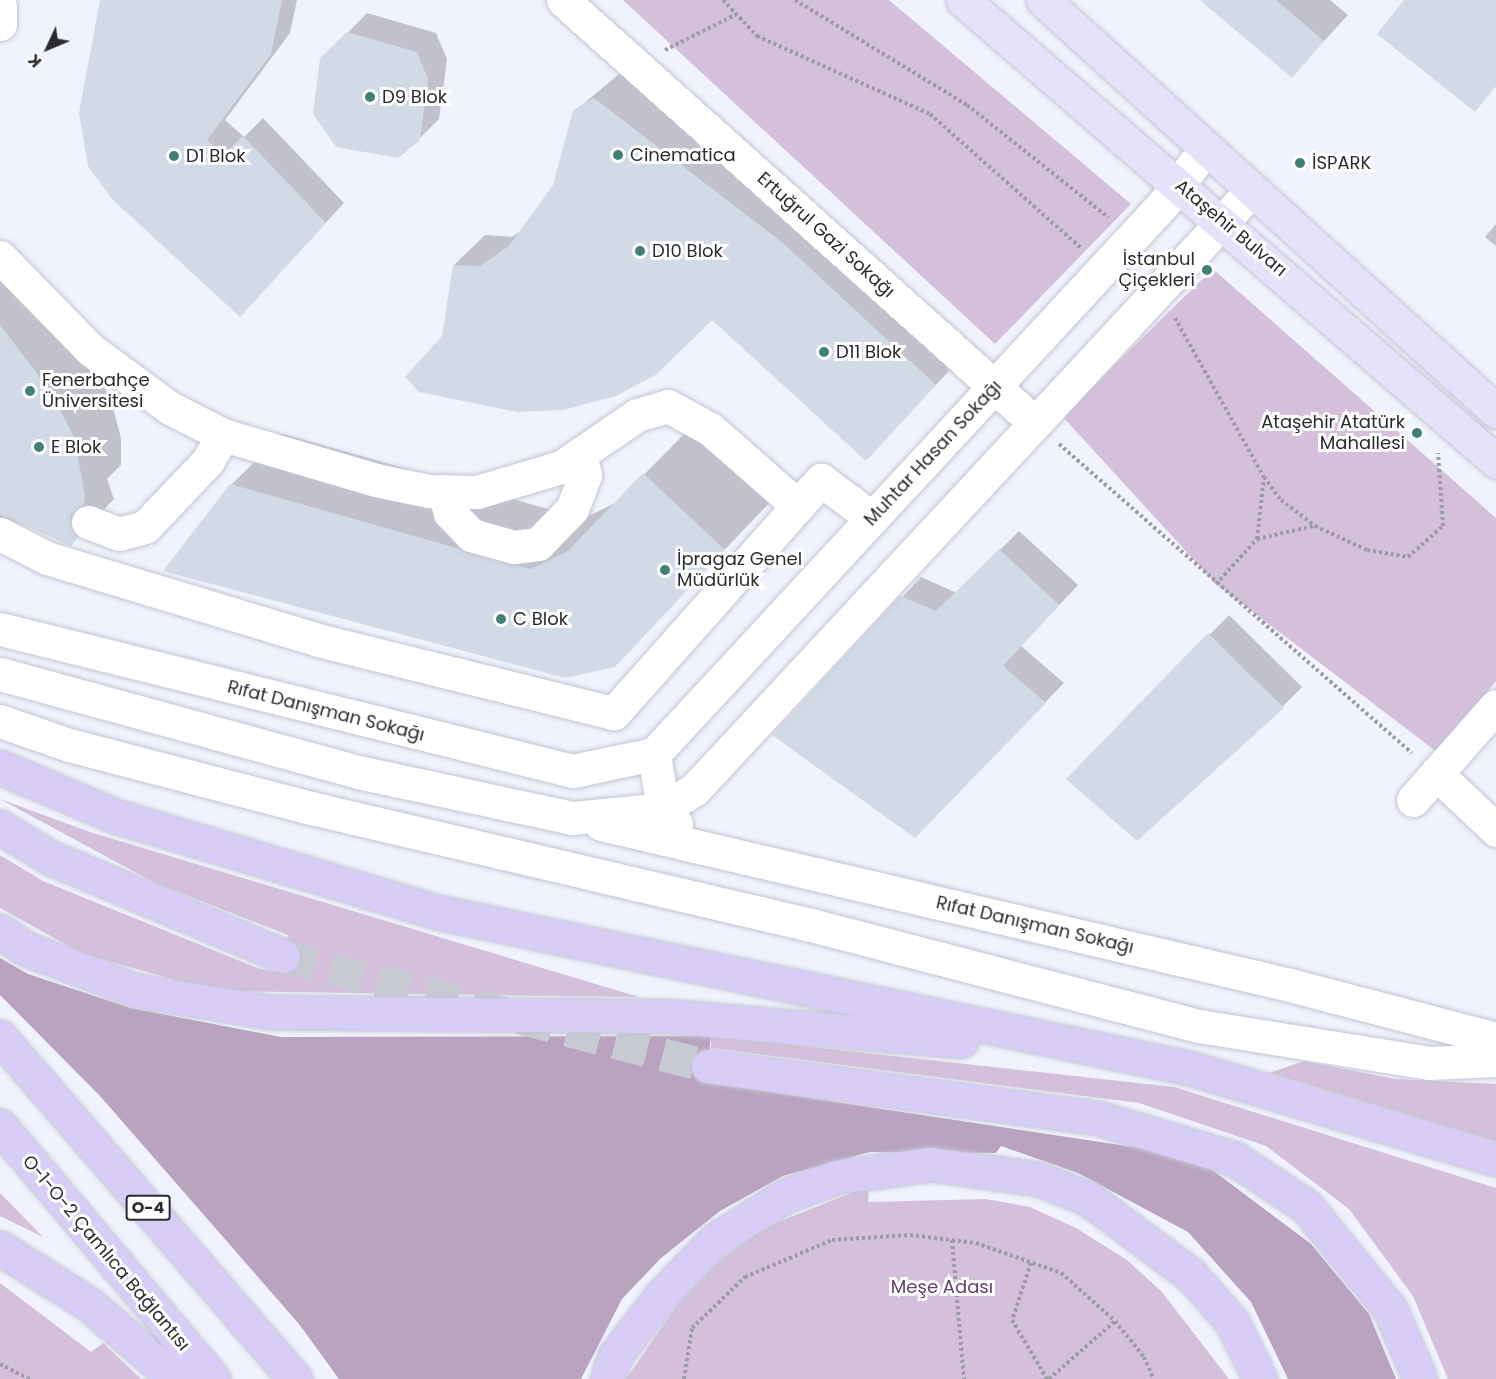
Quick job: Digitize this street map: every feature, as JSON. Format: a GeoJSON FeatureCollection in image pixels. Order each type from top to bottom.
{"type":"FeatureCollection","features":[{"type":"Feature","properties":{"kind":"highway"},"geometry":{"type":"LineString","coordinates":[[0,767],[115,816],[437,912],[1097,1053],[1189,1068],[1496,1159]]}},
{"type":"Feature","properties":{"kind":"highway"},"geometry":{"type":"LineString","coordinates":[[0,826],[49,857],[283,956]]}},
{"type":"Feature","properties":{"kind":"highway"},"geometry":{"type":"LineString","coordinates":[[0,931],[24,948],[135,990],[269,1012],[664,1016],[1097,1053]]}},
{"type":"Feature","properties":{"kind":"highway","name":"O-4"},"geometry":{"type":"LineString","coordinates":[[0,1037],[295,1379]]}},
{"type":"Feature","properties":{"kind":"highway"},"geometry":{"type":"LineString","coordinates":[[708,1066],[1098,1118],[1235,1160],[1306,1206],[1390,1308],[1420,1379]]}},
{"type":"Feature","properties":{"kind":"highway","name":"O-1-O-2 Çamlıca Bağlantısı"},"geometry":{"type":"LineString","coordinates":[[0,1126],[213,1379]]}},
{"type":"Feature","properties":{"kind":"highway"},"geometry":{"type":"LineString","coordinates":[[607,1379],[615,1356],[662,1296],[715,1240],[785,1196],[837,1178],[931,1164],[1039,1179],[1089,1199],[1191,1275],[1232,1322],[1260,1379]]}},
{"type":"Feature","properties":{"kind":"highway"},"geometry":{"type":"LineString","coordinates":[[0,1248],[90,1305],[175,1379]]}},
{"type":"Feature","properties":{"kind":"main road","name":"Ataşehir Bulvarı"},"geometry":{"type":"LineString","coordinates":[[963,0],[1222,221],[1496,461]]}},
{"type":"Feature","properties":{"kind":"main road"},"geometry":{"type":"LineString","coordinates":[[1043,0],[1496,411]]}},
{"type":"Feature","properties":{"kind":"street","name":"Ertuğrul Gazi Sokağı"},"geometry":{"type":"LineString","coordinates":[[563,0],[1035,423]]}},
{"type":"Feature","properties":{"kind":"street"},"geometry":{"type":"LineString","coordinates":[[0,6],[0,24]]}},
{"type":"Feature","properties":{"kind":"street","name":"Muhtar Hasan Sokağı"},"geometry":{"type":"LineString","coordinates":[[654,754],[1132,237],[1206,148]]}},
{"type":"Feature","properties":{"kind":"street"},"geometry":{"type":"LineString","coordinates":[[663,808],[694,790],[1252,190]]}},
{"type":"Feature","properties":{"kind":"street"},"geometry":{"type":"LineString","coordinates":[[0,257],[91,350],[170,408],[223,435],[376,480],[444,491],[510,485],[581,457],[646,410],[681,409],[798,506]]}},
{"type":"Feature","properties":{"kind":"street"},"geometry":{"type":"LineString","coordinates":[[88,522],[119,534],[145,527],[207,462],[223,435]]}},
{"type":"Feature","properties":{"kind":"street"},"geometry":{"type":"LineString","coordinates":[[444,491],[450,513],[471,535],[526,547],[549,538],[572,508],[585,475],[581,457]]}},
{"type":"Feature","properties":{"kind":"street"},"geometry":{"type":"LineString","coordinates":[[0,534],[46,558],[318,640],[614,713],[821,480],[872,518]]}},
{"type":"Feature","properties":{"kind":"street","name":"Rıfat Danışman Sokağı"},"geometry":{"type":"LineString","coordinates":[[0,629],[573,771],[654,754]]}},
{"type":"Feature","properties":{"kind":"street","name":"Rıfat Danışman Sokağı"},"geometry":{"type":"LineString","coordinates":[[0,674],[358,772],[696,846],[1290,985],[1496,1039]]}},
{"type":"Feature","properties":{"kind":"street"},"geometry":{"type":"LineString","coordinates":[[1413,800],[1496,706]]}},
{"type":"Feature","properties":{"kind":"street"},"geometry":{"type":"LineString","coordinates":[[0,721],[69,745],[311,808],[811,925],[1199,1026],[1429,1064],[1496,1060]]}},
{"type":"Feature","properties":{"kind":"street"},"geometry":{"type":"LineString","coordinates":[[654,754],[663,808],[696,846]]}},
{"type":"Feature","properties":{"kind":"street"},"geometry":{"type":"LineString","coordinates":[[1436,773],[1496,830]]}},
{"type":"Feature","properties":{"kind":"street","name":"Rıfat Danışman Sokağı"},"geometry":{"type":"LineString","coordinates":[[573,818],[663,808]]}},
{"type":"Feature","properties":{"kind":"path"},"geometry":{"type":"LineString","coordinates":[[723,0],[757,36],[930,114],[1103,268]]}},
{"type":"Feature","properties":{"kind":"path"},"geometry":{"type":"LineString","coordinates":[[795,0],[967,105],[1132,237]]}},
{"type":"Feature","properties":{"kind":"path"},"geometry":{"type":"LineString","coordinates":[[636,64],[736,14]]}},
{"type":"Feature","properties":{"kind":"path"},"geometry":{"type":"LineString","coordinates":[[1168,306],[1264,477],[1281,500],[1315,526],[1367,550],[1408,557],[1443,526],[1437,440]]}},
{"type":"Feature","properties":{"kind":"path"},"geometry":{"type":"LineString","coordinates":[[1035,423],[1216,584],[1436,773]]}},
{"type":"Feature","properties":{"kind":"path"},"geometry":{"type":"LineString","coordinates":[[1257,539],[1264,477]]}},
{"type":"Feature","properties":{"kind":"path"},"geometry":{"type":"LineString","coordinates":[[1216,584],[1257,539],[1315,526]]}},
{"type":"Feature","properties":{"kind":"path"},"geometry":{"type":"LineString","coordinates":[[684,1379],[692,1328],[745,1277],[832,1240],[910,1235],[952,1240],[1061,1273],[1115,1321],[1144,1357],[1154,1379]]}},
{"type":"Feature","properties":{"kind":"path"},"geometry":{"type":"LineString","coordinates":[[952,1240],[964,1379]]}},
{"type":"Feature","properties":{"kind":"path"},"geometry":{"type":"LineString","coordinates":[[1031,1263],[1012,1320],[1048,1379],[1115,1321]]}},
{"type":"Feature","properties":{"kind":"path"},"geometry":{"type":"LineString","coordinates":[[0,1364],[29,1379]]}},
{"type":"Feature","properties":{"kind":"green space"},"geometry":{"type":"Polygon","coordinates":[[[623,0],[889,0],[1131,204],[995,344],[623,0]]]}},
{"type":"Feature","properties":{"kind":"green space"},"geometry":{"type":"Polygon","coordinates":[[[1213,269],[1496,518],[1496,681],[1437,752],[1216,584],[1062,416],[1213,269]]]}},
{"type":"Feature","properties":{"kind":"green space"},"geometry":{"type":"Polygon","coordinates":[[[0,799],[90,832],[639,997],[215,991],[83,954],[0,908],[0,855],[43,881],[260,969],[280,972],[288,935],[155,883],[0,799]]]}},
{"type":"Feature","properties":{"kind":"green space"},"geometry":{"type":"Polygon","coordinates":[[[711,1036],[1174,1087],[1496,1188],[1496,1379],[1448,1379],[1413,1296],[1349,1209],[1266,1146],[1139,1103],[711,1048],[711,1036]]]}},
{"type":"Feature","properties":{"kind":"green space"},"geometry":{"type":"Polygon","coordinates":[[[1304,1061],[1395,1079],[1496,1084],[1496,1141],[1269,1073],[1304,1061]]]}},
{"type":"Feature","properties":{"kind":"green space","name":"Meşe Adası"},"geometry":{"type":"Polygon","coordinates":[[[869,1186],[868,1202],[986,1199],[1030,1207],[1076,1228],[1127,1260],[1162,1292],[1229,1379],[626,1379],[688,1289],[724,1257],[768,1226],[869,1186]]]}},
{"type":"Feature","properties":{"kind":"green space"},"geometry":{"type":"Polygon","coordinates":[[[0,1193],[43,1237],[0,1216],[0,1193]]]}},
{"type":"Feature","properties":{"kind":"green space"},"geometry":{"type":"Polygon","coordinates":[[[0,1283],[91,1352],[103,1343],[141,1379],[0,1379],[0,1283]]]}},
{"type":"Feature","properties":{"kind":"shaded area"},"geometry":{"type":"Polygon","coordinates":[[[0,958],[28,974],[131,1008],[281,1037],[711,1036],[705,1082],[1153,1150],[1211,1169],[1311,1244],[1369,1314],[1396,1379],[1288,1379],[1251,1302],[1188,1232],[1078,1173],[1001,1146],[996,1153],[870,1152],[783,1176],[720,1211],[661,1258],[622,1299],[581,1379],[339,1379],[299,1324],[100,1096],[0,995],[0,958]]]}},
{"type":"Feature","properties":{"kind":"building","name":"D1 Blok"},"geometry":{"type":"Polygon","coordinates":[[[100,0],[282,0],[271,54],[207,140],[224,155],[243,136],[326,223],[240,317],[112,199],[88,166],[79,113],[100,0]]]}},
{"type":"Feature","properties":{"kind":"building"},"geometry":{"type":"Polygon","coordinates":[[[1200,0],[1276,0],[1324,41],[1292,78],[1200,0]]]}},
{"type":"Feature","properties":{"kind":"building"},"geometry":{"type":"Polygon","coordinates":[[[1404,0],[1496,0],[1496,86],[1475,112],[1377,34],[1404,0]]]}},
{"type":"Feature","properties":{"kind":"building","name":"D9 Blok"},"geometry":{"type":"Polygon","coordinates":[[[347,32],[417,52],[428,79],[420,140],[398,158],[336,147],[313,114],[320,58],[347,32]]]}},
{"type":"Feature","properties":{"kind":"building","name":"D10 Blok"},"geometry":{"type":"Polygon","coordinates":[[[594,98],[783,243],[936,385],[866,461],[712,320],[657,374],[616,396],[563,410],[517,412],[419,392],[405,377],[442,336],[453,265],[480,266],[509,246],[553,185],[573,110],[594,98]]]}},
{"type":"Feature","properties":{"kind":"building","name":"E Blok"},"geometry":{"type":"Polygon","coordinates":[[[0,325],[49,389],[74,437],[85,495],[84,504],[70,516],[78,537],[71,546],[0,515],[0,325]]]}},
{"type":"Feature","properties":{"kind":"building","name":"C Blok"},"geometry":{"type":"Polygon","coordinates":[[[643,473],[725,550],[615,667],[565,678],[163,571],[230,484],[531,569],[568,551],[643,473]]]}},
{"type":"Feature","properties":{"kind":"building"},"geometry":{"type":"Polygon","coordinates":[[[999,549],[1059,605],[1003,666],[1046,703],[915,838],[772,735],[900,596],[936,611],[999,549]]]}},
{"type":"Feature","properties":{"kind":"building"},"geometry":{"type":"Polygon","coordinates":[[[1208,633],[1284,708],[1137,841],[1066,779],[1208,633]]]}},
{"type":"Feature","properties":{"kind":"tunnel"},"geometry":{"type":"LineString","coordinates":[[283,956],[708,1066]]}},
{"type":"Feature","properties":{"kind":"place","name":"D9 Blok"},"geometry":{"type":"Point","coordinates":[370,97]}},
{"type":"Feature","properties":{"kind":"place","name":"Cinematica"},"geometry":{"type":"Point","coordinates":[618,155]}},
{"type":"Feature","properties":{"kind":"place","name":"D1 Blok"},"geometry":{"type":"Point","coordinates":[174,156]}},
{"type":"Feature","properties":{"kind":"place","name":"İSPARK"},"geometry":{"type":"Point","coordinates":[1300,163]}},
{"type":"Feature","properties":{"kind":"place","name":"D10 Blok"},"geometry":{"type":"Point","coordinates":[640,251]}},
{"type":"Feature","properties":{"kind":"place","name":"İstanbul Çiçekleri"},"geometry":{"type":"Point","coordinates":[1207,270]}},
{"type":"Feature","properties":{"kind":"place","name":"D11 Blok"},"geometry":{"type":"Point","coordinates":[824,352]}},
{"type":"Feature","properties":{"kind":"place","name":"Fenerbahçe Üniversitesi"},"geometry":{"type":"Point","coordinates":[30,391]}},
{"type":"Feature","properties":{"kind":"place","name":"Ataşehir Atatürk Mahallesi"},"geometry":{"type":"Point","coordinates":[1417,433]}},
{"type":"Feature","properties":{"kind":"place","name":"E Blok"},"geometry":{"type":"Point","coordinates":[39,447]}},
{"type":"Feature","properties":{"kind":"place","name":"İpragaz Genel Müdürlük"},"geometry":{"type":"Point","coordinates":[665,570]}},
{"type":"Feature","properties":{"kind":"place","name":"C Blok"},"geometry":{"type":"Point","coordinates":[501,619]}}]}
